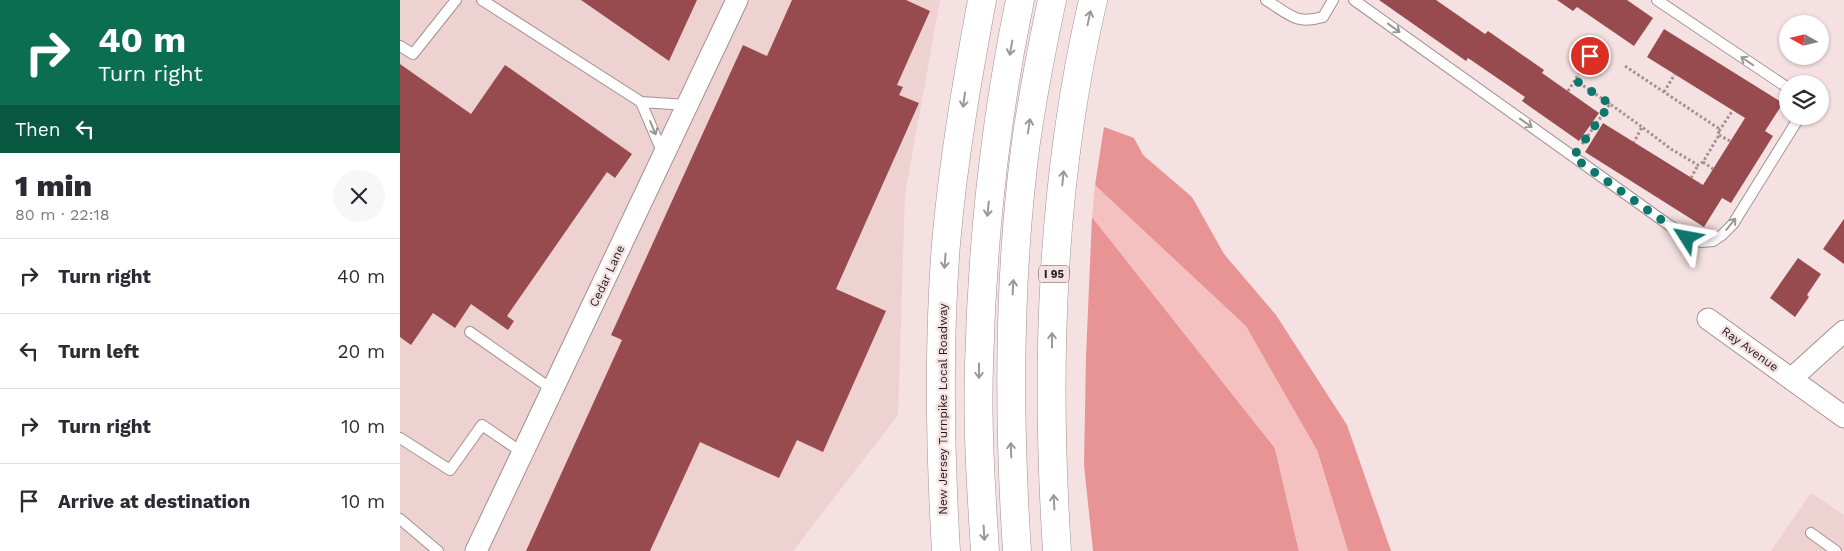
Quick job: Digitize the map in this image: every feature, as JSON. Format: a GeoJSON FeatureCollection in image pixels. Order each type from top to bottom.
{"type":"FeatureCollection","features":[{"type":"Feature","properties":{"kind":"highway","name":"New Jersey Turnpike Local Roadway"},"geometry":{"type":"LineString","coordinates":[[946,551],[941,408],[943,289],[956,154],[982,0]]}},
{"type":"Feature","properties":{"kind":"highway"},"geometry":{"type":"LineString","coordinates":[[985,551],[980,464],[979,366],[983,267],[992,166],[1005,78],[1020,0]]}},
{"type":"Feature","properties":{"kind":"highway"},"geometry":{"type":"LineString","coordinates":[[1016,551],[1010,418],[1013,284],[1026,142],[1052,0]]}},
{"type":"Feature","properties":{"kind":"highway","name":"I 95"},"geometry":{"type":"LineString","coordinates":[[1057,551],[1052,436],[1054,266],[1068,138],[1093,0]]}},
{"type":"Feature","properties":{"kind":"street","name":"Cedar Lane"},"geometry":{"type":"LineString","coordinates":[[476,551],[737,0]]}},
{"type":"Feature","properties":{"kind":"street","name":"Ray Avenue"},"geometry":{"type":"LineString","coordinates":[[1708,319],[1844,417]]}},
{"type":"Feature","properties":{"kind":"street","name":"Ray Avenue"},"geometry":{"type":"LineString","coordinates":[[1791,378],[1844,331]]}},
{"type":"Feature","properties":{"kind":"lane"},"geometry":{"type":"LineString","coordinates":[[400,46],[413,54],[456,0]]}},
{"type":"Feature","properties":{"kind":"lane"},"geometry":{"type":"LineString","coordinates":[[482,0],[641,102],[687,106]]}},
{"type":"Feature","properties":{"kind":"lane"},"geometry":{"type":"LineString","coordinates":[[1266,0],[1299,20],[1310,21],[1323,17],[1333,0]]}},
{"type":"Feature","properties":{"kind":"lane"},"geometry":{"type":"LineString","coordinates":[[1354,0],[1687,238],[1701,242],[1713,241],[1733,224],[1794,125]]}},
{"type":"Feature","properties":{"kind":"lane"},"geometry":{"type":"LineString","coordinates":[[1657,0],[1779,82]]}},
{"type":"Feature","properties":{"kind":"lane"},"geometry":{"type":"LineString","coordinates":[[641,102],[664,155]]}},
{"type":"Feature","properties":{"kind":"lane"},"geometry":{"type":"LineString","coordinates":[[470,332],[553,390]]}},
{"type":"Feature","properties":{"kind":"lane"},"geometry":{"type":"LineString","coordinates":[[400,438],[450,470],[482,425],[523,453]]}},
{"type":"Feature","properties":{"kind":"lane"},"geometry":{"type":"LineString","coordinates":[[400,518],[438,551]]}},
{"type":"Feature","properties":{"kind":"lane"},"geometry":{"type":"LineString","coordinates":[[1811,533],[1836,551]]}},
{"type":"Feature","properties":{"kind":"path"},"geometry":{"type":"LineString","coordinates":[[1568,91],[1590,56]]}},
{"type":"Feature","properties":{"kind":"path"},"geometry":{"type":"LineString","coordinates":[[1625,66],[1718,128],[1719,133],[1730,142]]}},
{"type":"Feature","properties":{"kind":"path"},"geometry":{"type":"LineString","coordinates":[[1664,92],[1675,74]]}},
{"type":"Feature","properties":{"kind":"path"},"geometry":{"type":"LineString","coordinates":[[1575,80],[1671,149],[1698,165]]}},
{"type":"Feature","properties":{"kind":"path"},"geometry":{"type":"LineString","coordinates":[[1573,157],[1610,104]]}},
{"type":"Feature","properties":{"kind":"path"},"geometry":{"type":"LineString","coordinates":[[1691,178],[1732,110]]}},
{"type":"Feature","properties":{"kind":"path"},"geometry":{"type":"LineString","coordinates":[[1634,142],[1642,127]]}},
{"type":"Feature","properties":{"kind":"path"},"geometry":{"type":"LineString","coordinates":[[1702,162],[1713,169]]}},
{"type":"Feature","properties":{"kind":"shaded area"},"geometry":{"type":"Polygon","coordinates":[[[400,0],[940,0],[905,194],[898,415],[793,551],[400,551],[400,0]]]}},
{"type":"Feature","properties":{"kind":"shaded area"},"geometry":{"type":"Polygon","coordinates":[[[1104,127],[1134,138],[1143,155],[1192,197],[1224,254],[1276,315],[1347,425],[1391,551],[1348,551],[1317,450],[1095,185],[1104,127]]]}},
{"type":"Feature","properties":{"kind":"shaded area"},"geometry":{"type":"Polygon","coordinates":[[[1095,185],[1246,326],[1317,450],[1348,551],[1299,551],[1275,448],[1092,217],[1095,185]]]}},
{"type":"Feature","properties":{"kind":"shaded area"},"geometry":{"type":"Polygon","coordinates":[[[1092,217],[1275,448],[1299,551],[1093,551],[1084,465],[1086,356],[1092,217]]]}},
{"type":"Feature","properties":{"kind":"shaded area"},"geometry":{"type":"Polygon","coordinates":[[[1811,493],[1844,515],[1844,551],[1771,551],[1811,493]]]}},
{"type":"Feature","properties":{"kind":"building"},"geometry":{"type":"Polygon","coordinates":[[[581,0],[697,0],[669,61],[581,0]]]}},
{"type":"Feature","properties":{"kind":"building"},"geometry":{"type":"Polygon","coordinates":[[[792,0],[906,0],[930,11],[897,85],[903,87],[899,95],[919,103],[836,289],[886,311],[823,452],[797,440],[779,478],[700,442],[650,551],[526,551],[622,340],[611,335],[743,45],[767,56],[792,0]]]}},
{"type":"Feature","properties":{"kind":"building"},"geometry":{"type":"Polygon","coordinates":[[[1379,0],[1436,0],[1485,34],[1488,31],[1544,70],[1542,73],[1599,113],[1579,141],[1522,101],[1525,97],[1468,58],[1466,61],[1379,0]]]}},
{"type":"Feature","properties":{"kind":"building"},"geometry":{"type":"Polygon","coordinates":[[[1557,0],[1627,0],[1653,18],[1634,46],[1577,7],[1573,11],[1557,0]]]}},
{"type":"Feature","properties":{"kind":"building"},"geometry":{"type":"Polygon","coordinates":[[[1664,29],[1779,101],[1779,109],[1765,131],[1773,136],[1731,203],[1722,198],[1704,227],[1585,152],[1603,123],[1703,185],[1745,118],[1647,57],[1664,29]]]}},
{"type":"Feature","properties":{"kind":"building"},"geometry":{"type":"Polygon","coordinates":[[[400,64],[471,114],[505,65],[632,154],[615,178],[607,172],[507,316],[514,321],[508,330],[471,304],[455,328],[433,313],[411,345],[400,337],[400,64]]]}},
{"type":"Feature","properties":{"kind":"building"},"geometry":{"type":"Polygon","coordinates":[[[1844,219],[1844,264],[1823,249],[1844,219]]]}},
{"type":"Feature","properties":{"kind":"building"},"geometry":{"type":"Polygon","coordinates":[[[1798,258],[1821,274],[1807,295],[1809,297],[1795,317],[1770,298],[1798,258]]]}},
{"type":"Feature","properties":{"kind":"route"},"geometry":{"type":"LineString","coordinates":[[1590,56],[1575,80],[1610,104],[1573,157],[1687,238]]}}]}
